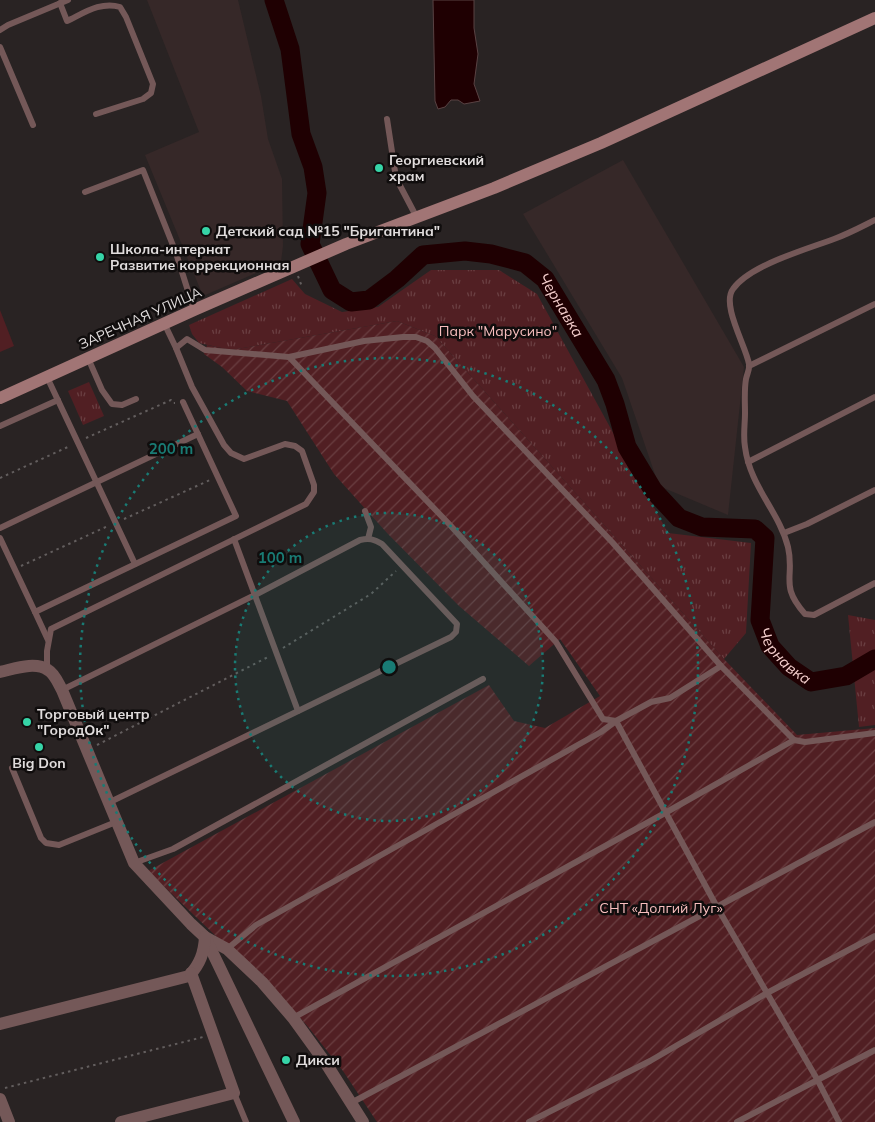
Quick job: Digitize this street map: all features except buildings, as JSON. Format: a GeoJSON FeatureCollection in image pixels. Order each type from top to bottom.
{"type":"FeatureCollection","features":[{"type":"Feature","properties":{"kind":"street","name":"ЗАРЕЧНАЯ УЛИЦА"},"geometry":{"type":"LineString","coordinates":[[0,398],[164,323],[346,244],[494,188],[610,140],[875,18]]}},
{"type":"Feature","properties":{"kind":"street"},"geometry":{"type":"LineString","coordinates":[[0,672],[30,666],[46,668],[52,674],[62,690],[108,804],[134,862],[205,937],[226,950],[262,982],[293,1018],[327,1065],[362,1122]]}},
{"type":"Feature","properties":{"kind":"street"},"geometry":{"type":"LineString","coordinates":[[0,1024],[189,976],[197,966],[204,951],[205,937]]}},
{"type":"Feature","properties":{"kind":"street"},"geometry":{"type":"LineString","coordinates":[[205,937],[294,1122]]}},
{"type":"Feature","properties":{"kind":"street"},"geometry":{"type":"LineString","coordinates":[[121,1122],[234,1093],[191,973]]}},
{"type":"Feature","properties":{"kind":"street"},"geometry":{"type":"LineString","coordinates":[[0,1099],[9,1122]]}},
{"type":"Feature","properties":{"kind":"lane"},"geometry":{"type":"LineString","coordinates":[[0,30],[68,0]]}},
{"type":"Feature","properties":{"kind":"lane"},"geometry":{"type":"LineString","coordinates":[[60,3],[67,21],[99,6],[112,4],[120,7],[126,17],[153,84],[151,92],[143,99],[96,114]]}},
{"type":"Feature","properties":{"kind":"lane"},"geometry":{"type":"LineString","coordinates":[[0,47],[33,125]]}},
{"type":"Feature","properties":{"kind":"lane"},"geometry":{"type":"LineString","coordinates":[[387,119],[396,178],[416,216]]}},
{"type":"Feature","properties":{"kind":"lane"},"geometry":{"type":"LineString","coordinates":[[85,192],[142,170],[176,253],[194,310]]}},
{"type":"Feature","properties":{"kind":"lane"},"geometry":{"type":"LineString","coordinates":[[875,220],[835,239],[802,249],[770,263],[744,278],[732,289],[729,297],[730,309],[749,366],[746,380],[744,446],[752,477],[784,533],[790,564],[788,578],[790,591],[796,604],[804,614],[814,614],[875,583]]}},
{"type":"Feature","properties":{"kind":"lane"},"geometry":{"type":"LineString","coordinates":[[749,366],[875,304]]}},
{"type":"Feature","properties":{"kind":"lane"},"geometry":{"type":"LineString","coordinates":[[46,668],[51,628],[306,504],[314,492],[314,485],[302,451],[295,446],[285,444],[244,459],[231,453],[224,445],[192,387],[164,323]]}},
{"type":"Feature","properties":{"kind":"lane"},"geometry":{"type":"LineString","coordinates":[[176,348],[188,339],[205,350],[290,357],[364,341],[402,337],[416,337],[427,341],[435,348],[473,396],[612,542],[721,666],[794,740],[805,742],[875,733]]}},
{"type":"Feature","properties":{"kind":"lane"},"geometry":{"type":"LineString","coordinates":[[290,357],[450,525],[556,642],[603,719],[616,721]]}},
{"type":"Feature","properties":{"kind":"lane"},"geometry":{"type":"LineString","coordinates":[[88,358],[102,390],[112,404],[122,405],[136,399]]}},
{"type":"Feature","properties":{"kind":"lane"},"geometry":{"type":"LineString","coordinates":[[47,377],[135,564]]}},
{"type":"Feature","properties":{"kind":"lane"},"geometry":{"type":"LineString","coordinates":[[748,462],[875,397]]}},
{"type":"Feature","properties":{"kind":"lane"},"geometry":{"type":"LineString","coordinates":[[0,426],[58,400]]}},
{"type":"Feature","properties":{"kind":"lane"},"geometry":{"type":"LineString","coordinates":[[34,612],[236,516],[183,402]]}},
{"type":"Feature","properties":{"kind":"lane"},"geometry":{"type":"LineString","coordinates":[[0,528],[198,434]]}},
{"type":"Feature","properties":{"kind":"lane"},"geometry":{"type":"LineString","coordinates":[[784,533],[807,524],[875,490]]}},
{"type":"Feature","properties":{"kind":"lane"},"geometry":{"type":"LineString","coordinates":[[365,511],[371,527],[368,539]]}},
{"type":"Feature","properties":{"kind":"lane"},"geometry":{"type":"LineString","coordinates":[[0,538],[48,640]]}},
{"type":"Feature","properties":{"kind":"lane"},"geometry":{"type":"LineString","coordinates":[[234,539],[298,711]]}},
{"type":"Feature","properties":{"kind":"lane"},"geometry":{"type":"LineString","coordinates":[[62,690],[255,596],[360,540],[375,540],[382,544],[457,624],[456,632],[452,637],[108,804]]}},
{"type":"Feature","properties":{"kind":"lane"},"geometry":{"type":"LineString","coordinates":[[226,950],[256,925],[601,732],[616,721],[651,702],[670,698],[721,666]]}},
{"type":"Feature","properties":{"kind":"lane"},"geometry":{"type":"LineString","coordinates":[[134,862],[174,849],[483,679]]}},
{"type":"Feature","properties":{"kind":"lane"},"geometry":{"type":"LineString","coordinates":[[616,721],[717,907],[839,1122]]}},
{"type":"Feature","properties":{"kind":"lane"},"geometry":{"type":"LineString","coordinates":[[293,1018],[794,740]]}},
{"type":"Feature","properties":{"kind":"lane"},"geometry":{"type":"LineString","coordinates":[[12,768],[41,838],[46,842],[59,845],[116,822]]}},
{"type":"Feature","properties":{"kind":"lane"},"geometry":{"type":"LineString","coordinates":[[350,1104],[875,822]]}},
{"type":"Feature","properties":{"kind":"lane"},"geometry":{"type":"LineString","coordinates":[[529,1122],[650,1061],[767,993],[875,936]]}},
{"type":"Feature","properties":{"kind":"lane"},"geometry":{"type":"LineString","coordinates":[[737,1122],[816,1079],[875,1050]]}},
{"type":"Feature","properties":{"kind":"lane"},"geometry":{"type":"LineString","coordinates":[[234,1093],[246,1122]]}},
{"type":"Feature","properties":{"kind":"path"},"geometry":{"type":"LineString","coordinates":[[0,478],[171,400],[173,403],[183,402]]}},
{"type":"Feature","properties":{"kind":"path"},"geometry":{"type":"LineString","coordinates":[[87,751],[263,661],[371,594],[402,566]]}},
{"type":"Feature","properties":{"kind":"path"},"geometry":{"type":"LineString","coordinates":[[0,1090],[213,1034]]}},
{"type":"Feature","properties":{"kind":"shaded area"},"geometry":{"type":"Polygon","coordinates":[[[147,0],[238,0],[261,96],[268,139],[282,179],[283,246],[281,262],[203,296],[145,155],[199,132],[147,0]]]}},
{"type":"Feature","properties":{"kind":"shaded area"},"geometry":{"type":"Polygon","coordinates":[[[433,0],[474,0],[474,28],[478,54],[474,84],[480,101],[464,104],[458,100],[451,100],[445,107],[438,109],[435,101],[433,0]]]}},
{"type":"Feature","properties":{"kind":"shaded area"},"geometry":{"type":"Polygon","coordinates":[[[623,160],[744,367],[728,515],[659,486],[622,378],[523,214],[623,160]]]}},
{"type":"Feature","properties":{"kind":"green space","name":"Парк \"Марусино\""},"geometry":{"type":"Polygon","coordinates":[[[431,270],[499,270],[537,294],[668,533],[751,543],[746,633],[724,659],[435,336],[397,321],[231,350],[199,343],[192,334],[189,325],[292,279],[305,294],[342,312],[378,307],[431,270]]]}},
{"type":"Feature","properties":{"kind":"green space"},"geometry":{"type":"Polygon","coordinates":[[[0,310],[14,346],[0,352],[0,310]]]}},
{"type":"Feature","properties":{"kind":"green space","name":"СНТ «Долгий Луг»"},"geometry":{"type":"Polygon","coordinates":[[[397,321],[435,336],[724,659],[797,735],[875,728],[875,1122],[377,1122],[343,1071],[309,1028],[260,972],[220,940],[148,871],[489,685],[514,721],[545,728],[600,696],[560,639],[529,666],[459,606],[387,533],[334,474],[287,401],[247,391],[222,367],[204,354],[207,345],[231,350],[397,321]]]}},
{"type":"Feature","properties":{"kind":"green space"},"geometry":{"type":"Polygon","coordinates":[[[89,382],[104,416],[83,425],[68,391],[89,382]]]}},
{"type":"Feature","properties":{"kind":"green space"},"geometry":{"type":"Polygon","coordinates":[[[848,615],[875,620],[875,725],[859,727],[848,615]]]}},
{"type":"Feature","properties":{"kind":"waterway","name":"Чернавка"},"geometry":{"type":"LineString","coordinates":[[274,0],[290,49],[301,134],[313,167],[317,193],[310,244],[332,290],[351,302],[369,300],[397,279],[423,255],[465,251],[491,254],[525,263],[545,279],[606,380],[627,447],[653,490],[679,518],[702,527],[755,529],[765,538],[760,620],[770,646],[789,667],[811,682],[846,676],[875,659]]}},
{"type":"Feature","properties":{"kind":"place","name":"Георгиевский храм"},"geometry":{"type":"Point","coordinates":[379,168]}},
{"type":"Feature","properties":{"kind":"place","name":"Детский сад №15 \"Бригантина\""},"geometry":{"type":"Point","coordinates":[206,231]}},
{"type":"Feature","properties":{"kind":"place","name":"Школа-интернат Развитие коррекционная"},"geometry":{"type":"Point","coordinates":[100,257]}},
{"type":"Feature","properties":{"kind":"place","name":"Торговый центр \"ГородОк\""},"geometry":{"type":"Point","coordinates":[27,722]}},
{"type":"Feature","properties":{"kind":"place","name":"Big Don"},"geometry":{"type":"Point","coordinates":[39,747]}},
{"type":"Feature","properties":{"kind":"place","name":"Дикси"},"geometry":{"type":"Point","coordinates":[286,1060]}}]}
